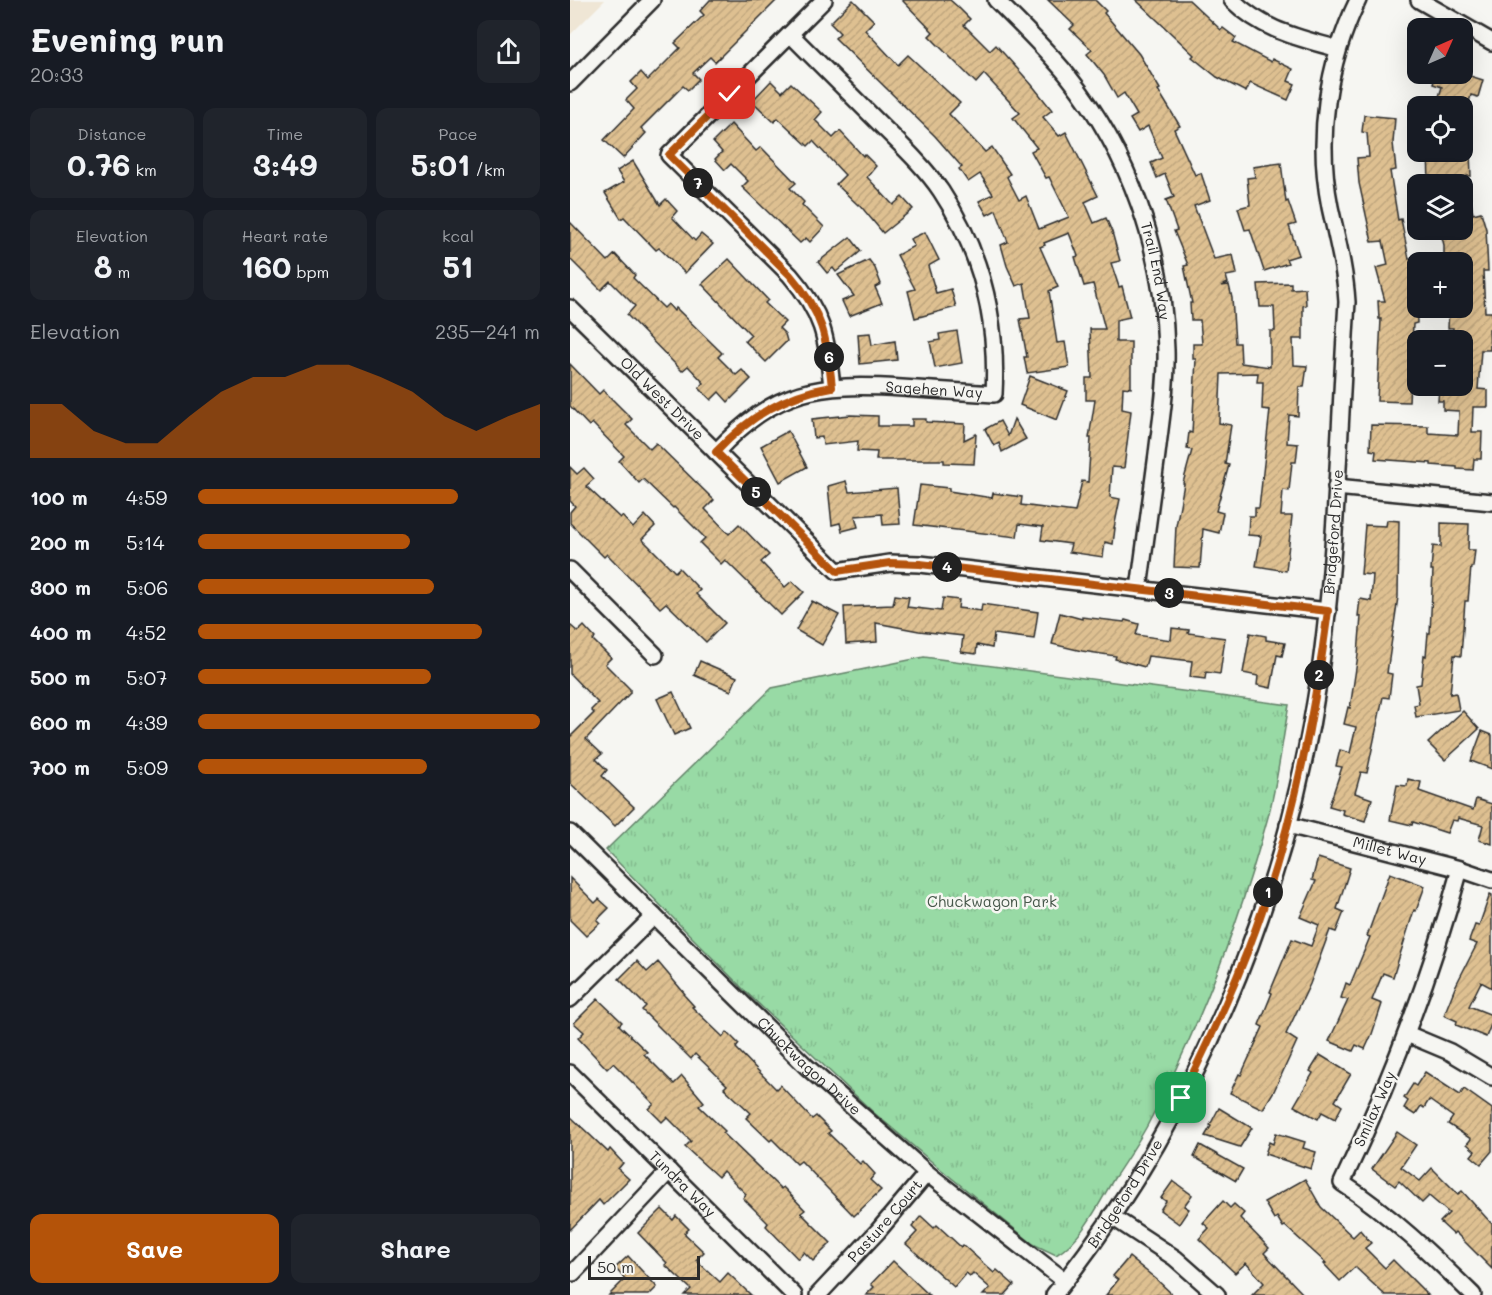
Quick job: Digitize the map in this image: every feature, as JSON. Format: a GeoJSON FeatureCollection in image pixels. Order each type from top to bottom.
{"type":"FeatureCollection","features":[{"type":"Feature","properties":{"kind":"street"},"geometry":{"type":"LineString","coordinates":[[570,83],[652,0]]}},
{"type":"Feature","properties":{"kind":"street"},"geometry":{"type":"LineString","coordinates":[[824,0],[669,155],[806,293],[822,324],[828,348],[832,387]]}},
{"type":"Feature","properties":{"kind":"street","name":"Trail End Way"},"geometry":{"type":"LineString","coordinates":[[996,0],[1049,53],[1069,77],[1104,128],[1138,199],[1159,274],[1165,320],[1164,398],[1139,589]]}},
{"type":"Feature","properties":{"kind":"street"},"geometry":{"type":"LineString","coordinates":[[1232,0],[1261,24],[1280,33],[1338,49]]}},
{"type":"Feature","properties":{"kind":"street","name":"Bridgeford Drive"},"geometry":{"type":"LineString","coordinates":[[1053,1295],[1111,1216],[1177,1106],[1212,1035],[1239,971],[1264,906],[1288,825],[1319,680],[1328,611],[1347,302],[1342,255],[1327,184],[1324,138],[1326,104],[1338,49],[1358,0]]}},
{"type":"Feature","properties":{"kind":"street"},"geometry":{"type":"LineString","coordinates":[[1419,0],[1492,42]]}},
{"type":"Feature","properties":{"kind":"street","name":"Sagehen Way"},"geometry":{"type":"LineString","coordinates":[[716,452],[752,417],[773,405],[795,396],[832,387],[857,386],[994,394],[994,336],[990,305],[975,255],[957,216],[940,189],[920,165],[790,34]]}},
{"type":"Feature","properties":{"kind":"street","name":"Old West Drive"},"geometry":{"type":"LineString","coordinates":[[570,308],[837,571],[890,563],[920,564],[1328,611]]}},
{"type":"Feature","properties":{"kind":"street"},"geometry":{"type":"LineString","coordinates":[[1336,487],[1492,502]]}},
{"type":"Feature","properties":{"kind":"street"},"geometry":{"type":"LineString","coordinates":[[570,570],[655,655]]}},
{"type":"Feature","properties":{"kind":"street","name":"Millet Way"},"geometry":{"type":"LineString","coordinates":[[1288,825],[1460,869],[1492,880]]}},
{"type":"Feature","properties":{"kind":"street","name":"Chuckwagon Drive"},"geometry":{"type":"LineString","coordinates":[[570,833],[807,1067],[927,1173],[1065,1281]]}},
{"type":"Feature","properties":{"kind":"street","name":"Smilax Way"},"geometry":{"type":"LineString","coordinates":[[1460,869],[1431,968],[1407,1034],[1375,1113],[1341,1183],[1392,1219],[1473,1295]]}},
{"type":"Feature","properties":{"kind":"street"},"geometry":{"type":"LineString","coordinates":[[570,999],[654,916]]}},
{"type":"Feature","properties":{"kind":"street"},"geometry":{"type":"LineString","coordinates":[[1407,1034],[1450,1052],[1492,1077]]}},
{"type":"Feature","properties":{"kind":"street","name":"Tundra Way"},"geometry":{"type":"LineString","coordinates":[[570,1073],[794,1295]]}},
{"type":"Feature","properties":{"kind":"street"},"geometry":{"type":"LineString","coordinates":[[573,1272],[669,1171]]}},
{"type":"Feature","properties":{"kind":"street","name":"Pasture Court"},"geometry":{"type":"LineString","coordinates":[[818,1295],[878,1231],[927,1173]]}},
{"type":"Feature","properties":{"kind":"street"},"geometry":{"type":"LineString","coordinates":[[1111,1216],[1175,1258],[1217,1295]]}},
{"type":"Feature","properties":{"kind":"shaded area"},"geometry":{"type":"Polygon","coordinates":[[[570,0],[605,0],[570,35],[570,0]]]}},
{"type":"Feature","properties":{"kind":"green space","name":"Chuckwagon Park"},"geometry":{"type":"Polygon","coordinates":[[[924,657],[1289,705],[1275,789],[1257,857],[1231,936],[1184,1052],[1147,1126],[1095,1211],[1073,1241],[1056,1255],[1033,1244],[873,1112],[746,992],[606,850],[772,688],[924,657]]]}},
{"type":"Feature","properties":{"kind":"building"},"geometry":{"type":"Polygon","coordinates":[[[710,0],[777,0],[715,62],[710,57],[693,73],[699,79],[688,90],[683,86],[641,128],[646,133],[623,158],[604,140],[634,109],[626,100],[637,89],[631,82],[641,72],[648,80],[680,48],[675,43],[704,15],[700,11],[710,0]]]}},
{"type":"Feature","properties":{"kind":"building"},"geometry":{"type":"Polygon","coordinates":[[[853,0],[874,21],[865,30],[898,65],[908,55],[960,103],[949,114],[985,152],[992,147],[1010,174],[1007,177],[1019,200],[1026,196],[1039,229],[1069,217],[1049,177],[1046,178],[1031,151],[1037,148],[1013,118],[1020,113],[984,74],[976,83],[929,36],[933,32],[902,0],[950,0],[970,19],[964,25],[990,51],[996,45],[1052,110],[1043,117],[1059,136],[1066,132],[1098,196],[1085,202],[1094,223],[1106,218],[1112,232],[1120,261],[1111,263],[1119,287],[1122,286],[1130,317],[1116,320],[1116,342],[1131,342],[1131,388],[1123,387],[1122,409],[1131,411],[1124,468],[1112,467],[1110,497],[1120,499],[1113,544],[1105,542],[1103,557],[1069,552],[1071,544],[1041,540],[1043,527],[1019,524],[1017,537],[914,525],[920,485],[949,488],[949,491],[992,498],[993,493],[1022,497],[1021,505],[1075,512],[1082,481],[1088,482],[1091,438],[1089,438],[1095,400],[1086,400],[1086,378],[1092,378],[1090,329],[1105,329],[1093,284],[1084,286],[1075,257],[1078,256],[1069,233],[1044,243],[1045,245],[1040,247],[1058,287],[1049,291],[1057,343],[1065,342],[1069,367],[1027,373],[1024,357],[1027,357],[1020,319],[1030,318],[1024,283],[1016,286],[1007,266],[1001,245],[1008,242],[996,210],[987,215],[979,201],[993,194],[980,174],[968,182],[959,169],[962,167],[935,136],[835,38],[840,33],[830,23],[853,0]]]}},
{"type":"Feature","properties":{"kind":"building"},"geometry":{"type":"Polygon","coordinates":[[[1048,0],[1095,0],[1139,54],[1180,126],[1174,129],[1195,175],[1201,173],[1210,200],[1194,206],[1214,259],[1233,255],[1237,274],[1226,276],[1228,283],[1221,286],[1229,285],[1235,343],[1240,343],[1241,363],[1270,367],[1270,331],[1275,331],[1274,307],[1260,307],[1258,284],[1291,283],[1291,289],[1305,288],[1303,339],[1293,339],[1294,365],[1307,366],[1304,387],[1299,387],[1298,416],[1289,415],[1287,443],[1298,444],[1296,462],[1292,462],[1289,491],[1283,490],[1281,516],[1292,516],[1286,571],[1256,566],[1261,536],[1248,535],[1249,516],[1255,516],[1255,508],[1259,508],[1270,410],[1262,409],[1263,382],[1257,382],[1258,373],[1221,374],[1219,423],[1231,425],[1225,464],[1229,465],[1216,511],[1223,513],[1219,533],[1203,529],[1200,568],[1174,567],[1176,526],[1183,483],[1192,450],[1187,449],[1189,432],[1192,433],[1196,359],[1193,359],[1193,344],[1202,344],[1200,320],[1191,320],[1190,303],[1192,303],[1184,266],[1188,265],[1174,231],[1177,230],[1166,200],[1174,197],[1165,174],[1157,178],[1151,163],[1162,158],[1148,126],[1138,132],[1130,119],[1137,115],[1124,93],[1117,98],[1104,75],[1087,54],[1092,50],[1070,29],[1074,25],[1048,0]]]}},
{"type":"Feature","properties":{"kind":"building"},"geometry":{"type":"Polygon","coordinates":[[[1136,0],[1189,0],[1221,30],[1223,28],[1236,38],[1233,42],[1271,62],[1272,59],[1293,69],[1288,81],[1295,84],[1288,100],[1250,83],[1246,92],[1217,77],[1192,57],[1194,55],[1136,0]]]}},
{"type":"Feature","properties":{"kind":"building"},"geometry":{"type":"Polygon","coordinates":[[[1473,77],[1483,80],[1478,97],[1471,95],[1439,96],[1442,87],[1433,84],[1473,84],[1473,77]]]}},
{"type":"Feature","properties":{"kind":"building"},"geometry":{"type":"Polygon","coordinates":[[[771,81],[782,92],[791,83],[822,112],[815,120],[833,138],[840,131],[863,156],[864,154],[876,166],[867,177],[893,205],[902,197],[913,209],[883,233],[859,204],[836,184],[845,175],[813,141],[808,146],[778,118],[774,122],[752,101],[771,81]]]}},
{"type":"Feature","properties":{"kind":"building"},"geometry":{"type":"Polygon","coordinates":[[[1364,115],[1395,118],[1393,143],[1396,170],[1390,171],[1398,220],[1401,219],[1408,252],[1407,318],[1417,318],[1417,323],[1413,324],[1413,330],[1407,330],[1407,396],[1409,396],[1409,402],[1377,401],[1381,319],[1379,319],[1378,301],[1385,301],[1376,268],[1388,265],[1383,241],[1372,242],[1359,183],[1357,158],[1369,157],[1367,133],[1362,132],[1364,115]]]}},
{"type":"Feature","properties":{"kind":"building"},"geometry":{"type":"Polygon","coordinates":[[[731,124],[756,151],[761,147],[796,183],[790,188],[804,202],[802,205],[824,227],[810,242],[806,238],[800,243],[742,187],[748,181],[731,164],[725,170],[715,159],[722,152],[713,142],[731,124]]]}},
{"type":"Feature","properties":{"kind":"building"},"geometry":{"type":"Polygon","coordinates":[[[633,161],[660,205],[666,199],[677,211],[672,217],[695,241],[701,234],[713,244],[685,273],[659,248],[656,250],[624,217],[621,219],[605,193],[624,182],[617,171],[633,161]]]}},
{"type":"Feature","properties":{"kind":"building"},"geometry":{"type":"Polygon","coordinates":[[[1428,162],[1470,162],[1471,174],[1429,174],[1428,162]]]}},
{"type":"Feature","properties":{"kind":"building"},"geometry":{"type":"Polygon","coordinates":[[[1281,163],[1286,202],[1288,201],[1296,224],[1289,226],[1299,255],[1286,259],[1288,263],[1264,271],[1250,229],[1245,230],[1238,208],[1250,205],[1247,178],[1255,177],[1253,167],[1281,163]]]}},
{"type":"Feature","properties":{"kind":"building"},"geometry":{"type":"Polygon","coordinates":[[[1481,212],[1486,229],[1488,271],[1483,271],[1485,312],[1492,312],[1492,329],[1489,329],[1490,350],[1481,350],[1478,389],[1488,390],[1488,407],[1473,407],[1472,432],[1482,432],[1481,459],[1474,459],[1473,470],[1431,465],[1431,463],[1375,459],[1376,451],[1370,450],[1371,425],[1428,426],[1428,433],[1458,435],[1459,411],[1443,410],[1443,401],[1438,401],[1438,396],[1473,396],[1473,330],[1448,328],[1448,318],[1473,318],[1473,252],[1444,252],[1443,240],[1473,240],[1473,214],[1481,212]]]}},
{"type":"Feature","properties":{"kind":"building"},"geometry":{"type":"Polygon","coordinates":[[[570,222],[608,261],[615,254],[635,275],[633,278],[664,308],[668,304],[674,311],[676,308],[722,353],[718,357],[736,375],[742,370],[751,379],[728,402],[719,392],[711,400],[699,388],[704,383],[688,366],[682,371],[627,315],[635,306],[610,281],[601,290],[570,259],[570,222]]]}},
{"type":"Feature","properties":{"kind":"building"},"geometry":{"type":"Polygon","coordinates":[[[925,232],[939,260],[928,266],[936,293],[951,289],[956,307],[915,318],[908,291],[915,289],[897,255],[914,246],[910,239],[925,232]]]}},
{"type":"Feature","properties":{"kind":"building"},"geometry":{"type":"Polygon","coordinates":[[[850,237],[861,251],[836,272],[833,268],[827,273],[818,262],[850,237]]]}},
{"type":"Feature","properties":{"kind":"building"},"geometry":{"type":"Polygon","coordinates":[[[729,259],[768,300],[765,303],[785,322],[779,328],[785,334],[787,341],[766,362],[745,341],[751,335],[702,284],[729,259]]]}},
{"type":"Feature","properties":{"kind":"building"},"geometry":{"type":"Polygon","coordinates":[[[869,260],[881,284],[875,287],[882,303],[849,316],[842,301],[854,296],[838,275],[869,260]]]}},
{"type":"Feature","properties":{"kind":"building"},"geometry":{"type":"Polygon","coordinates":[[[957,331],[962,363],[935,368],[930,342],[940,340],[939,334],[957,331]]]}},
{"type":"Feature","properties":{"kind":"building"},"geometry":{"type":"Polygon","coordinates":[[[870,333],[872,345],[895,341],[897,360],[860,364],[858,334],[870,333]]]}},
{"type":"Feature","properties":{"kind":"building"},"geometry":{"type":"Polygon","coordinates":[[[570,364],[599,394],[603,390],[632,419],[626,425],[650,449],[656,443],[714,500],[705,509],[729,534],[739,524],[769,555],[761,562],[785,587],[792,581],[804,592],[781,615],[725,560],[721,564],[700,543],[705,538],[674,507],[643,479],[639,483],[619,461],[624,456],[592,423],[589,426],[570,406],[570,364]]]}},
{"type":"Feature","properties":{"kind":"building"},"geometry":{"type":"Polygon","coordinates":[[[1030,376],[1068,391],[1057,420],[1020,405],[1030,376]]]}},
{"type":"Feature","properties":{"kind":"building"},"geometry":{"type":"Polygon","coordinates":[[[850,415],[878,416],[878,426],[912,426],[912,419],[965,424],[964,440],[976,434],[974,464],[944,463],[944,460],[876,460],[877,452],[857,451],[858,441],[823,445],[822,437],[814,438],[812,419],[850,415]]]}},
{"type":"Feature","properties":{"kind":"building"},"geometry":{"type":"Polygon","coordinates":[[[1014,419],[1026,439],[1002,452],[999,443],[994,446],[985,429],[1000,421],[1008,436],[1014,419]]]}},
{"type":"Feature","properties":{"kind":"building"},"geometry":{"type":"Polygon","coordinates":[[[788,431],[807,467],[780,482],[761,446],[788,431]]]}},
{"type":"Feature","properties":{"kind":"building"},"geometry":{"type":"Polygon","coordinates":[[[570,467],[577,474],[584,468],[594,479],[586,486],[633,528],[645,515],[655,526],[642,539],[675,572],[679,568],[700,590],[696,594],[725,623],[706,642],[666,603],[660,608],[607,554],[604,557],[570,523],[570,512],[575,506],[570,501],[570,467]]]}},
{"type":"Feature","properties":{"kind":"building"},"geometry":{"type":"Polygon","coordinates":[[[846,481],[849,492],[897,488],[900,524],[883,525],[882,514],[855,516],[858,527],[842,531],[840,523],[832,525],[828,486],[846,481]]]}},
{"type":"Feature","properties":{"kind":"building"},"geometry":{"type":"Polygon","coordinates":[[[1387,520],[1399,521],[1398,597],[1387,673],[1392,674],[1389,698],[1383,697],[1367,773],[1361,772],[1355,793],[1372,799],[1365,821],[1342,814],[1343,810],[1329,806],[1342,767],[1336,766],[1340,750],[1350,753],[1356,727],[1344,724],[1348,707],[1350,708],[1358,655],[1360,599],[1371,601],[1373,575],[1361,574],[1365,525],[1386,526],[1387,520]]]}},
{"type":"Feature","properties":{"kind":"building"},"geometry":{"type":"Polygon","coordinates":[[[1441,523],[1469,524],[1468,550],[1475,550],[1468,601],[1465,601],[1461,656],[1454,655],[1450,694],[1456,693],[1459,710],[1416,717],[1414,705],[1419,704],[1416,685],[1421,684],[1424,655],[1426,656],[1428,633],[1430,633],[1433,546],[1441,547],[1441,523]]]}},
{"type":"Feature","properties":{"kind":"building"},"geometry":{"type":"Polygon","coordinates":[[[895,595],[909,597],[907,607],[941,611],[943,598],[959,600],[958,608],[981,611],[982,604],[1038,612],[1034,639],[994,634],[992,648],[977,645],[976,654],[961,652],[963,636],[876,623],[877,642],[846,644],[844,607],[893,605],[895,595]]]}},
{"type":"Feature","properties":{"kind":"building"},"geometry":{"type":"Polygon","coordinates":[[[812,601],[839,615],[822,645],[796,630],[812,601]]]}},
{"type":"Feature","properties":{"kind":"building"},"geometry":{"type":"Polygon","coordinates":[[[1060,613],[1082,619],[1082,617],[1124,622],[1125,620],[1139,624],[1136,635],[1171,640],[1172,628],[1189,630],[1188,633],[1225,638],[1220,674],[1206,672],[1205,679],[1190,677],[1192,661],[1148,656],[1145,667],[1115,659],[1116,656],[1052,644],[1060,613]]]}},
{"type":"Feature","properties":{"kind":"building"},"geometry":{"type":"Polygon","coordinates":[[[570,625],[578,632],[584,626],[595,638],[593,640],[611,658],[605,664],[630,689],[630,693],[586,739],[602,754],[596,759],[607,770],[602,776],[634,807],[615,826],[570,783],[570,737],[594,713],[591,710],[598,703],[570,674],[570,625]]]}},
{"type":"Feature","properties":{"kind":"building"},"geometry":{"type":"Polygon","coordinates":[[[1250,633],[1266,636],[1266,640],[1285,643],[1282,656],[1277,655],[1271,688],[1257,685],[1258,676],[1243,673],[1250,633]]]}},
{"type":"Feature","properties":{"kind":"building"},"geometry":{"type":"Polygon","coordinates":[[[700,661],[737,677],[731,691],[694,675],[700,661]]]}},
{"type":"Feature","properties":{"kind":"building"},"geometry":{"type":"Polygon","coordinates":[[[673,692],[690,728],[674,735],[657,699],[673,692]]]}},
{"type":"Feature","properties":{"kind":"building"},"geometry":{"type":"Polygon","coordinates":[[[1463,711],[1479,729],[1445,760],[1428,743],[1463,711]]]}},
{"type":"Feature","properties":{"kind":"building"},"geometry":{"type":"Polygon","coordinates":[[[1482,731],[1492,735],[1492,769],[1471,761],[1482,731]]]}},
{"type":"Feature","properties":{"kind":"building"},"geometry":{"type":"Polygon","coordinates":[[[1408,779],[1421,782],[1419,791],[1473,810],[1476,799],[1492,804],[1492,844],[1479,840],[1483,825],[1458,818],[1457,821],[1452,820],[1447,833],[1413,822],[1412,825],[1390,820],[1397,785],[1407,786],[1408,779]]]}},
{"type":"Feature","properties":{"kind":"building"},"geometry":{"type":"Polygon","coordinates":[[[1318,858],[1350,868],[1337,909],[1344,912],[1336,932],[1330,930],[1310,984],[1286,1034],[1297,1041],[1263,1109],[1230,1093],[1263,1027],[1259,1025],[1292,939],[1311,946],[1319,925],[1300,917],[1316,881],[1312,880],[1318,858]]]}},
{"type":"Feature","properties":{"kind":"building"},"geometry":{"type":"Polygon","coordinates":[[[1390,873],[1425,886],[1416,911],[1414,910],[1393,977],[1383,973],[1372,1000],[1382,1004],[1372,1034],[1365,1049],[1356,1045],[1353,1051],[1329,1041],[1348,1000],[1341,998],[1346,983],[1350,985],[1370,937],[1367,936],[1390,873]]]}},
{"type":"Feature","properties":{"kind":"building"},"geometry":{"type":"Polygon","coordinates":[[[570,878],[595,903],[599,899],[609,908],[597,920],[600,923],[586,936],[570,920],[570,878]]]}},
{"type":"Feature","properties":{"kind":"building"},"geometry":{"type":"Polygon","coordinates":[[[1490,894],[1492,895],[1492,988],[1481,982],[1469,1006],[1492,1015],[1492,1022],[1486,1037],[1456,1025],[1457,1021],[1444,1015],[1477,944],[1469,941],[1475,925],[1479,926],[1490,894]]]}},
{"type":"Feature","properties":{"kind":"building"},"geometry":{"type":"Polygon","coordinates":[[[637,961],[647,972],[658,962],[685,994],[694,1006],[692,1007],[723,1037],[727,1032],[739,1044],[736,1048],[776,1089],[780,1085],[812,1119],[816,1116],[831,1131],[828,1133],[860,1164],[863,1161],[875,1174],[870,1180],[881,1190],[854,1216],[801,1161],[797,1164],[772,1139],[770,1141],[746,1118],[751,1113],[724,1088],[727,1085],[695,1054],[691,1059],[642,1010],[646,1006],[619,979],[637,961]]]}},
{"type":"Feature","properties":{"kind":"building"},"geometry":{"type":"Polygon","coordinates":[[[598,999],[622,1022],[619,1025],[647,1052],[644,1054],[674,1084],[682,1076],[704,1102],[699,1106],[725,1131],[723,1133],[805,1210],[801,1213],[831,1243],[813,1261],[804,1252],[798,1259],[766,1226],[768,1223],[743,1198],[746,1194],[723,1171],[718,1177],[685,1147],[691,1141],[667,1117],[662,1122],[649,1109],[654,1104],[613,1063],[607,1069],[578,1038],[584,1032],[574,1023],[598,999]]]}},
{"type":"Feature","properties":{"kind":"building"},"geometry":{"type":"Polygon","coordinates":[[[1320,1055],[1351,1074],[1335,1101],[1342,1106],[1335,1119],[1322,1112],[1318,1119],[1294,1106],[1313,1073],[1310,1071],[1320,1055]]]}},
{"type":"Feature","properties":{"kind":"building"},"geometry":{"type":"Polygon","coordinates":[[[1425,1072],[1460,1095],[1464,1089],[1492,1109],[1492,1151],[1481,1164],[1471,1156],[1475,1151],[1467,1144],[1471,1139],[1448,1124],[1453,1117],[1429,1100],[1424,1108],[1421,1106],[1415,1115],[1404,1108],[1408,1101],[1404,1098],[1425,1072]]]}},
{"type":"Feature","properties":{"kind":"building"},"geometry":{"type":"Polygon","coordinates":[[[1219,1108],[1252,1128],[1240,1147],[1205,1136],[1219,1108]]]}},
{"type":"Feature","properties":{"kind":"building"},"geometry":{"type":"Polygon","coordinates":[[[570,1116],[608,1152],[610,1149],[623,1163],[618,1169],[629,1179],[603,1205],[599,1200],[570,1230],[570,1116]]]}},
{"type":"Feature","properties":{"kind":"building"},"geometry":{"type":"Polygon","coordinates":[[[1397,1132],[1416,1145],[1401,1167],[1420,1181],[1432,1168],[1458,1194],[1462,1191],[1492,1224],[1492,1269],[1455,1232],[1453,1234],[1440,1222],[1449,1213],[1429,1196],[1422,1203],[1399,1181],[1395,1186],[1372,1169],[1397,1132]]]}},
{"type":"Feature","properties":{"kind":"building"},"geometry":{"type":"Polygon","coordinates":[[[1276,1133],[1305,1142],[1303,1148],[1316,1152],[1311,1169],[1265,1154],[1269,1142],[1273,1144],[1276,1133]]]}},
{"type":"Feature","properties":{"kind":"building"},"geometry":{"type":"Polygon","coordinates":[[[1200,1145],[1243,1169],[1236,1181],[1194,1157],[1200,1145]]]}},
{"type":"Feature","properties":{"kind":"building"},"geometry":{"type":"Polygon","coordinates":[[[1305,1179],[1321,1207],[1353,1237],[1360,1230],[1371,1243],[1365,1248],[1385,1268],[1393,1260],[1428,1295],[1385,1295],[1355,1267],[1340,1281],[1324,1264],[1326,1263],[1285,1226],[1283,1227],[1277,1217],[1274,1219],[1264,1202],[1305,1179]]]}},
{"type":"Feature","properties":{"kind":"building"},"geometry":{"type":"Polygon","coordinates":[[[1173,1181],[1192,1195],[1184,1206],[1189,1209],[1179,1224],[1160,1210],[1166,1201],[1161,1198],[1173,1181]]]}},
{"type":"Feature","properties":{"kind":"building"},"geometry":{"type":"Polygon","coordinates":[[[1223,1201],[1230,1208],[1234,1204],[1244,1213],[1240,1218],[1269,1248],[1264,1253],[1304,1295],[1252,1295],[1264,1283],[1246,1263],[1235,1273],[1199,1239],[1209,1228],[1203,1223],[1223,1201]]]}},
{"type":"Feature","properties":{"kind":"building"},"geometry":{"type":"Polygon","coordinates":[[[662,1209],[673,1220],[676,1216],[689,1229],[684,1233],[704,1252],[696,1260],[720,1282],[728,1273],[751,1295],[685,1295],[691,1289],[665,1265],[667,1263],[638,1233],[662,1209]]]}},
{"type":"Feature","properties":{"kind":"building"},"geometry":{"type":"Polygon","coordinates":[[[921,1216],[934,1228],[937,1225],[994,1273],[997,1270],[1014,1285],[1005,1295],[983,1295],[990,1288],[973,1273],[970,1276],[966,1273],[954,1287],[906,1244],[917,1232],[912,1227],[921,1216]]]}},
{"type":"Feature","properties":{"kind":"building"},"geometry":{"type":"Polygon","coordinates":[[[628,1256],[657,1287],[649,1295],[609,1295],[625,1279],[615,1268],[628,1256]]]}},
{"type":"Feature","properties":{"kind":"building"},"geometry":{"type":"Polygon","coordinates":[[[1129,1257],[1173,1295],[1106,1295],[1118,1280],[1113,1276],[1129,1257]]]}},
{"type":"Feature","properties":{"kind":"building"},"geometry":{"type":"Polygon","coordinates":[[[893,1261],[929,1295],[866,1295],[874,1287],[871,1284],[893,1261]]]}},
{"type":"Feature","properties":{"kind":"route"},"geometry":{"type":"LineString","coordinates":[[730,94],[669,155],[806,293],[822,324],[828,348],[832,387],[795,396],[773,405],[752,417],[716,452],[837,571],[890,563],[920,564],[1328,611],[1319,680],[1306,748],[1288,825],[1264,906],[1212,1035],[1181,1098]]}}]}
